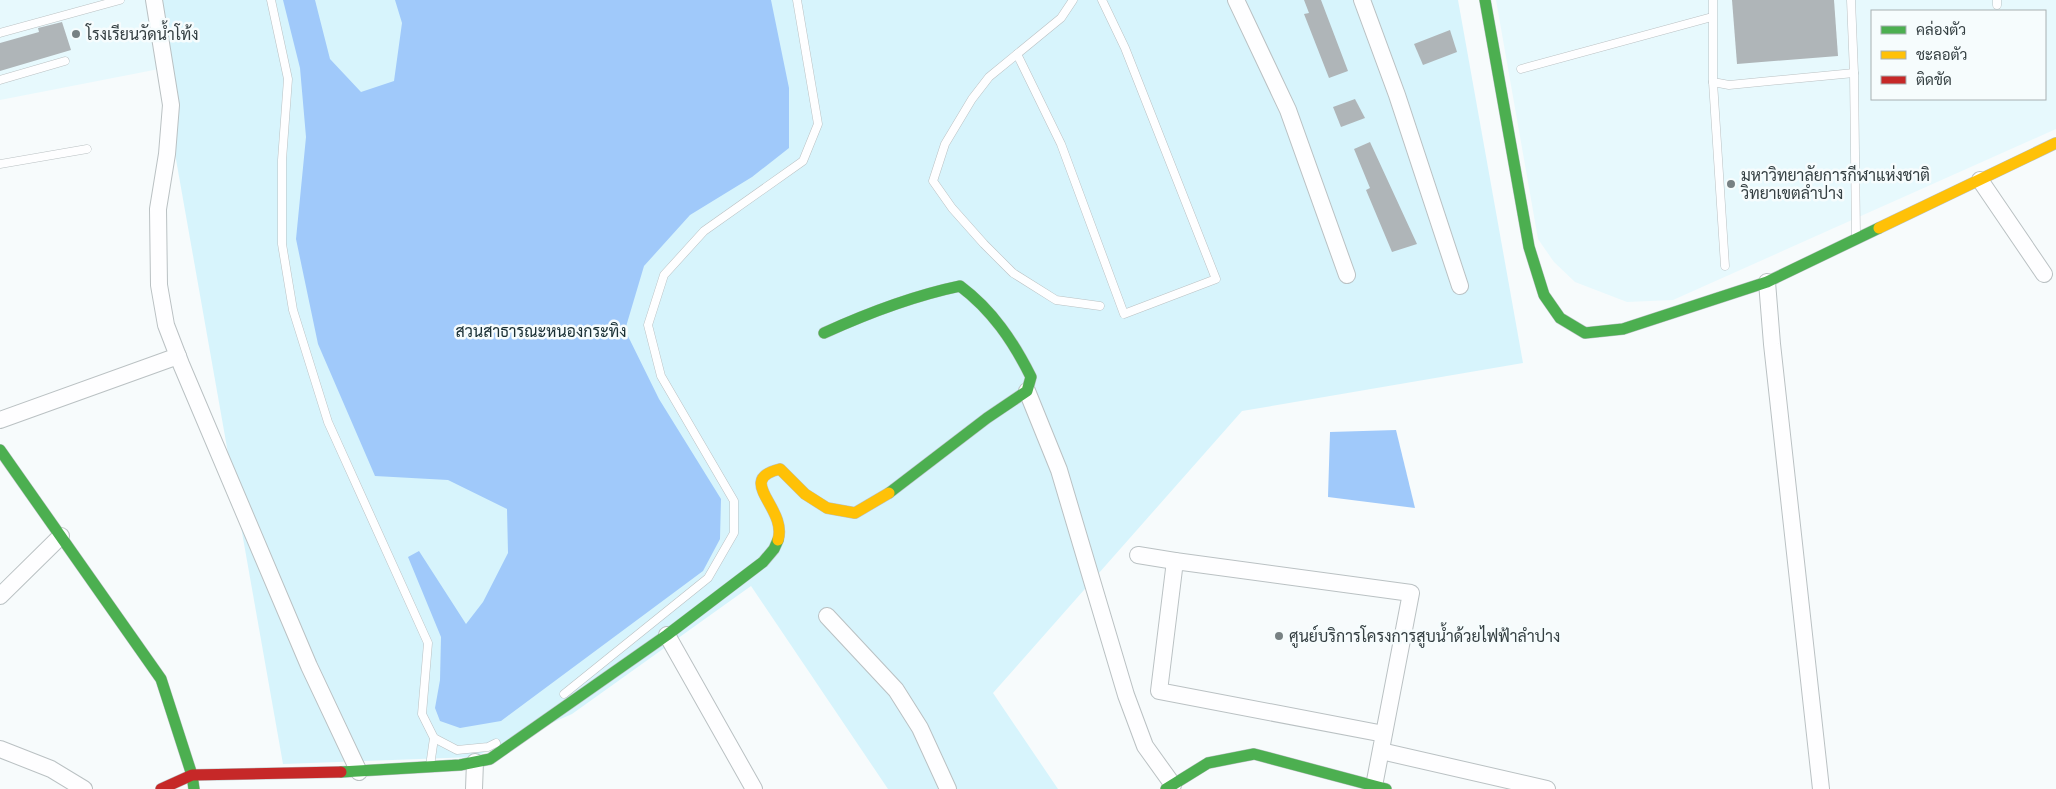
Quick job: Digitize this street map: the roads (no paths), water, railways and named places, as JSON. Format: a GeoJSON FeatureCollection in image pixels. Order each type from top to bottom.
{"type":"FeatureCollection","features":[{"type":"Feature","properties":{"kind":"street"},"geometry":{"type":"LineString","coordinates":[[154,0],[171,105],[167,154],[158,209],[159,285],[166,325],[309,666],[359,772]]}},
{"type":"Feature","properties":{"kind":"street"},"geometry":{"type":"LineString","coordinates":[[1236,0],[1288,110],[1347,275]]}},
{"type":"Feature","properties":{"kind":"street"},"geometry":{"type":"LineString","coordinates":[[1362,0],[1397,95],[1460,286]]}},
{"type":"Feature","properties":{"kind":"street"},"geometry":{"type":"LineString","coordinates":[[1485,0],[1529,246],[1544,295],[1560,318],[1585,333],[1623,329],[1768,282],[2056,143]]}},
{"type":"Feature","properties":{"kind":"street"},"geometry":{"type":"LineString","coordinates":[[1980,180],[2044,274]]}},
{"type":"Feature","properties":{"kind":"street"},"geometry":{"type":"LineString","coordinates":[[1768,282],[1772,344],[1821,789]]}},
{"type":"Feature","properties":{"kind":"street"},"geometry":{"type":"LineString","coordinates":[[824,333],[879,307],[932,291],[960,286],[974,295],[994,317],[1031,377],[1027,391],[1060,470],[1126,695],[1145,746],[1169,787],[1208,763],[1254,754],[1380,787],[1381,751],[1411,593],[1138,555]]}},
{"type":"Feature","properties":{"kind":"street"},"geometry":{"type":"LineString","coordinates":[[0,420],[178,356]]}},
{"type":"Feature","properties":{"kind":"street"},"geometry":{"type":"LineString","coordinates":[[160,789],[192,776],[359,772],[430,768],[490,759],[667,635],[763,562],[776,549],[780,534],[778,517],[760,488],[762,479],[771,470],[780,469],[805,494],[827,508],[855,513],[880,500],[987,418],[1027,391]]}},
{"type":"Feature","properties":{"kind":"street"},"geometry":{"type":"LineString","coordinates":[[0,450],[161,679],[192,776],[194,789]]}},
{"type":"Feature","properties":{"kind":"street"},"geometry":{"type":"LineString","coordinates":[[0,596],[61,536]]}},
{"type":"Feature","properties":{"kind":"street"},"geometry":{"type":"LineString","coordinates":[[1175,561],[1159,691],[1384,734]]}},
{"type":"Feature","properties":{"kind":"street"},"geometry":{"type":"LineString","coordinates":[[828,616],[896,690],[920,728],[948,789]]}},
{"type":"Feature","properties":{"kind":"street"},"geometry":{"type":"LineString","coordinates":[[667,635],[754,789]]}},
{"type":"Feature","properties":{"kind":"street"},"geometry":{"type":"LineString","coordinates":[[0,748],[51,769],[84,789]]}},
{"type":"Feature","properties":{"kind":"street"},"geometry":{"type":"LineString","coordinates":[[1381,751],[1547,789]]}},
{"type":"Feature","properties":{"kind":"street"},"geometry":{"type":"LineString","coordinates":[[474,789],[475,762]]}},
{"type":"Feature","properties":{"kind":"lane"},"geometry":{"type":"LineString","coordinates":[[0,32],[120,0]]}},
{"type":"Feature","properties":{"kind":"lane"},"geometry":{"type":"LineString","coordinates":[[271,0],[288,79],[282,160],[282,244],[293,310],[328,422],[428,644],[422,714],[434,738],[430,768]]}},
{"type":"Feature","properties":{"kind":"lane"},"geometry":{"type":"LineString","coordinates":[[556,700],[708,578],[734,533],[734,501],[662,376],[648,325],[664,276],[704,231],[803,162],[818,124],[798,0]]}},
{"type":"Feature","properties":{"kind":"lane"},"geometry":{"type":"LineString","coordinates":[[1073,0],[1061,18],[989,77],[972,99],[945,144],[933,181],[952,208],[1013,273],[1056,300],[1100,306]]}},
{"type":"Feature","properties":{"kind":"lane"},"geometry":{"type":"LineString","coordinates":[[1017,54],[1061,144],[1124,314],[1216,279],[1125,48],[1102,0]]}},
{"type":"Feature","properties":{"kind":"lane"},"geometry":{"type":"LineString","coordinates":[[1713,0],[1713,82],[1725,266]]}},
{"type":"Feature","properties":{"kind":"lane"},"geometry":{"type":"LineString","coordinates":[[1851,0],[1856,240]]}},
{"type":"Feature","properties":{"kind":"lane"},"geometry":{"type":"LineString","coordinates":[[1521,69],[1712,17]]}},
{"type":"Feature","properties":{"kind":"lane"},"geometry":{"type":"LineString","coordinates":[[0,80],[65,61]]}},
{"type":"Feature","properties":{"kind":"lane"},"geometry":{"type":"LineString","coordinates":[[1713,82],[1729,84],[1854,73]]}},
{"type":"Feature","properties":{"kind":"lane"},"geometry":{"type":"LineString","coordinates":[[0,164],[87,149]]}},
{"type":"Feature","properties":{"kind":"lane"},"geometry":{"type":"LineString","coordinates":[[434,738],[457,750],[488,747],[518,731],[541,713]]}},
{"type":"Feature","properties":{"kind":"water"},"geometry":{"type":"Polygon","coordinates":[[[283,0],[315,0],[330,59],[361,92],[394,81],[402,23],[395,0],[771,0],[789,88],[789,148],[752,177],[690,215],[644,266],[625,330],[659,399],[721,499],[720,539],[703,571],[501,721],[460,728],[440,721],[435,708],[440,680],[441,637],[408,557],[419,551],[466,624],[483,602],[508,553],[507,509],[448,480],[375,476],[318,344],[296,239],[306,137],[300,68],[283,0]]]}},
{"type":"Feature","properties":{"kind":"water"},"geometry":{"type":"Polygon","coordinates":[[[1396,430],[1415,508],[1328,497],[1330,432],[1396,430]]]}},
{"type":"Feature","properties":{"kind":"place","name":"โรงเรียนวัดน้ำโท้ง"},"geometry":{"type":"Point","coordinates":[76,34]}},
{"type":"Feature","properties":{"kind":"place","name":"มหาวิทยาลัยการกีฬาแห่งชาติ วิทยาเขตลำปาง"},"geometry":{"type":"Point","coordinates":[1731,184]}},
{"type":"Feature","properties":{"kind":"place","name":"ศูนย์บริการโครงการสูบน้ำด้วยไฟฟ้าลําปาง"},"geometry":{"type":"Point","coordinates":[1279,636]}},
{"type":"Feature","properties":{"kind":"park label","name":"สวนสาธารณะหนองกระทิง"},"geometry":{"type":"Point","coordinates":[541,331]}}]}
